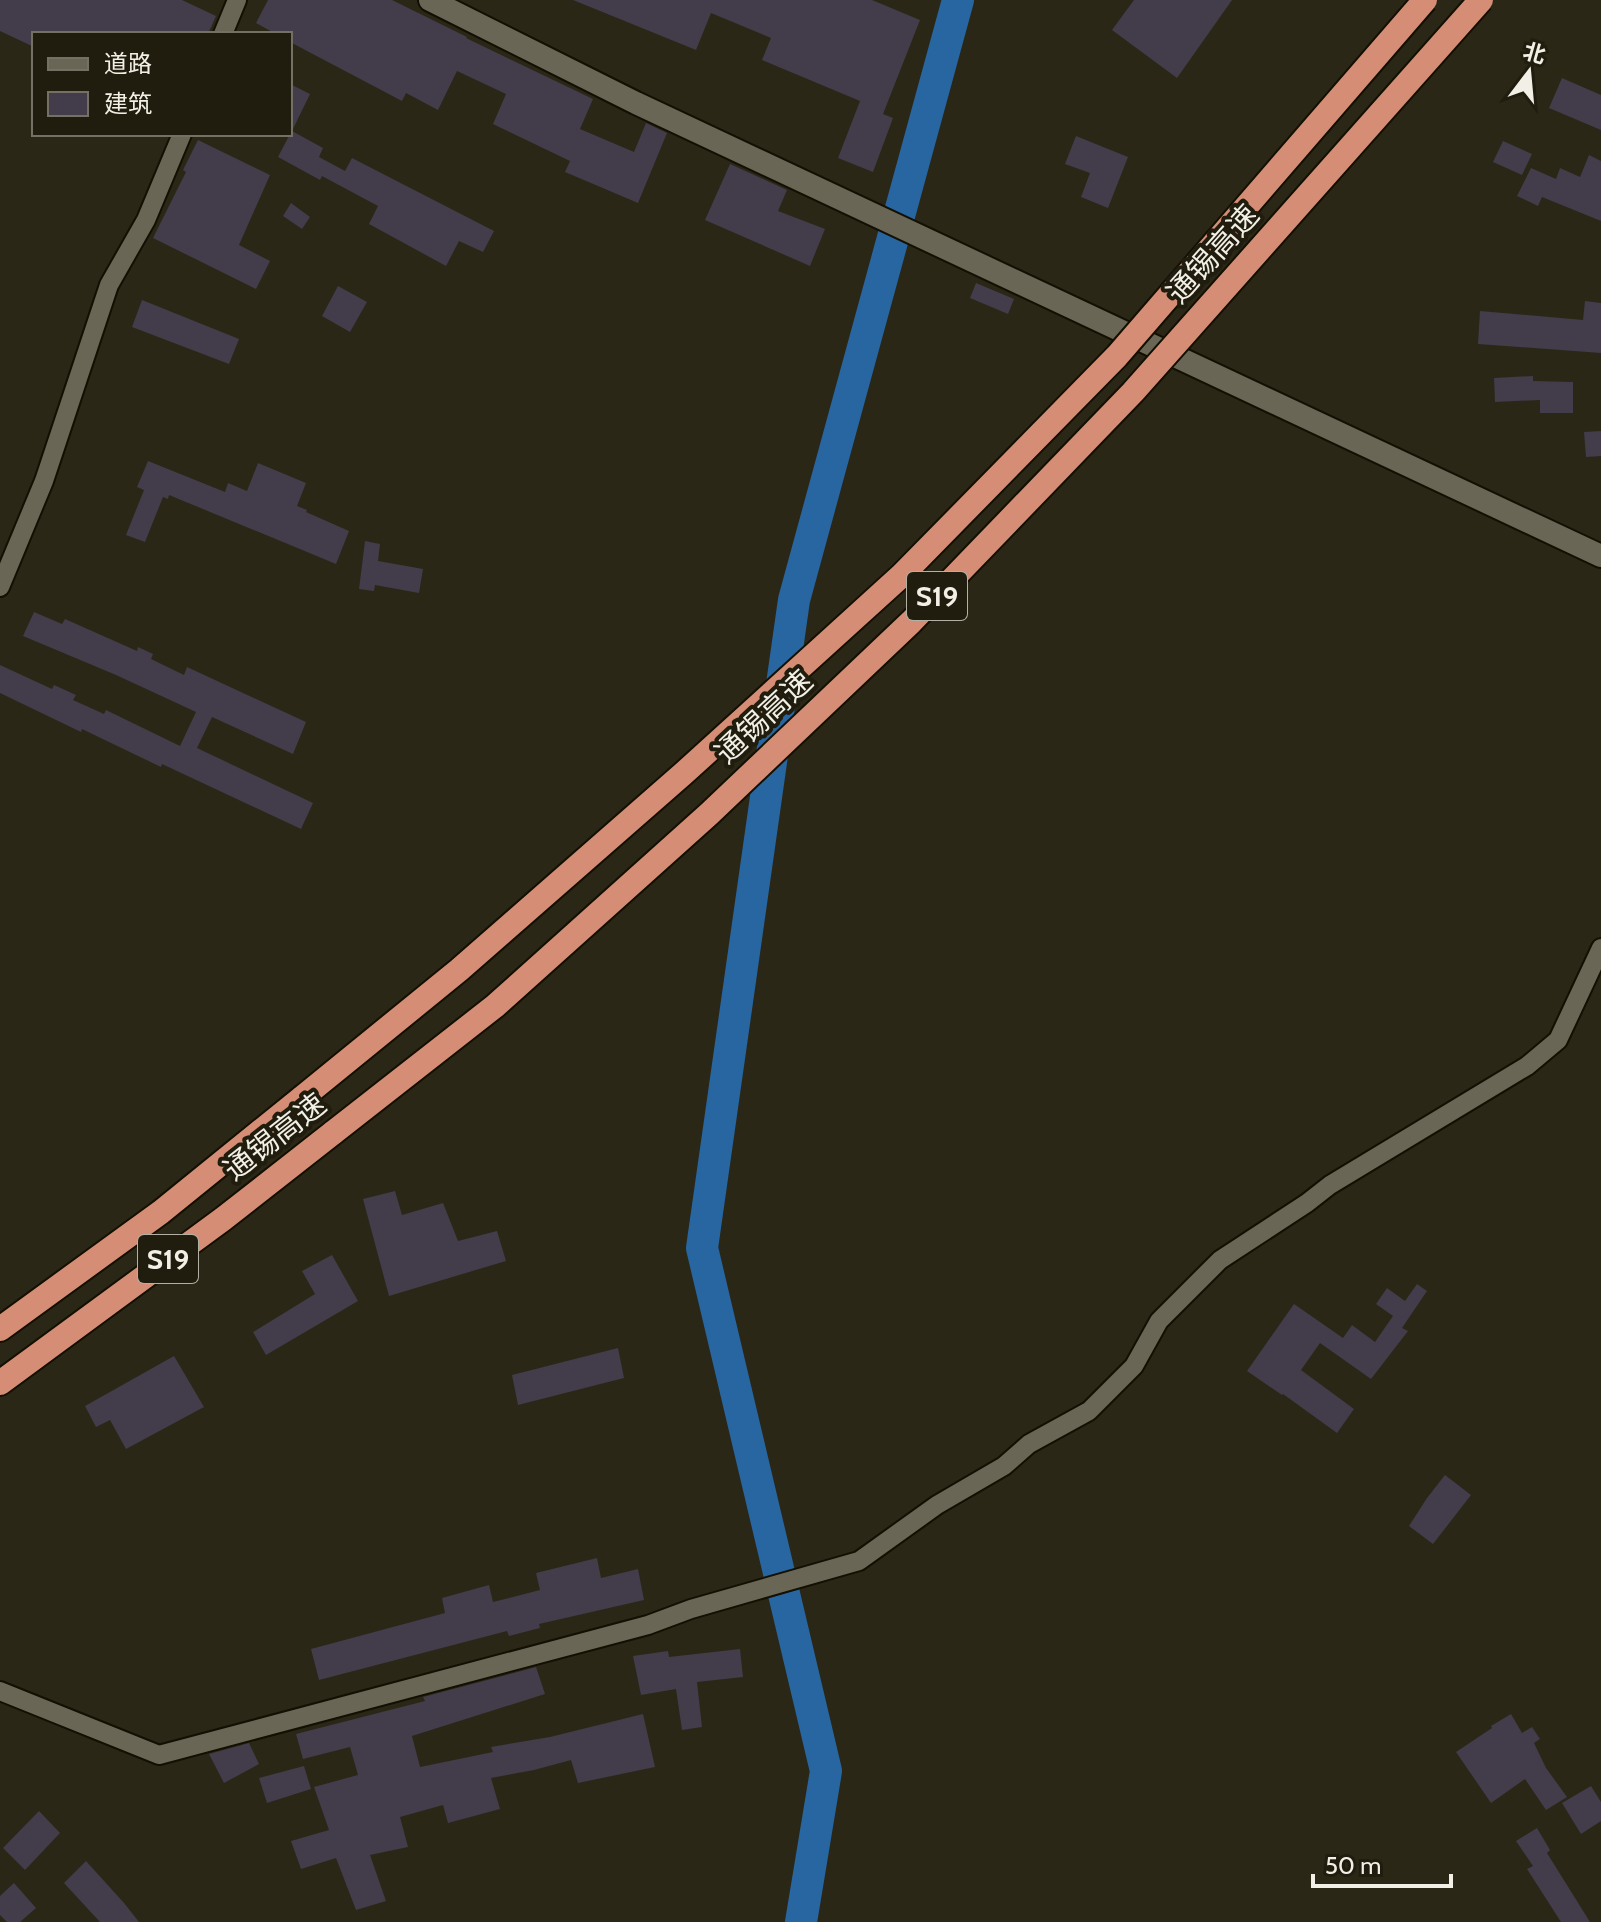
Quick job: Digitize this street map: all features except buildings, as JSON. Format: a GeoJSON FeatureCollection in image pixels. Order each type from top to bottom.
{"type":"FeatureCollection","features":[{"type":"Feature","properties":{"kind":"highway","name":"通锡高速"},"geometry":{"type":"LineString","coordinates":[[0,1329],[161,1212],[483,949],[684,773],[902,575],[1117,356],[1425,0]]}},
{"type":"Feature","properties":{"kind":"highway","name":"通锡高速"},"geometry":{"type":"LineString","coordinates":[[0,1383],[223,1219],[495,1006],[709,814],[911,622],[1133,392],[1481,0]]}},
{"type":"Feature","properties":{"kind":"street"},"geometry":{"type":"LineString","coordinates":[[224,32],[237,0]]}},
{"type":"Feature","properties":{"kind":"street"},"geometry":{"type":"LineString","coordinates":[[430,0],[636,103],[1601,556]]}},
{"type":"Feature","properties":{"kind":"street"},"geometry":{"type":"LineString","coordinates":[[0,587],[44,481],[109,285],[146,220],[181,136]]}},
{"type":"Feature","properties":{"kind":"street"},"geometry":{"type":"LineString","coordinates":[[0,1691],[159,1755],[633,1629],[691,1609],[859,1561],[937,1505],[1004,1466],[1029,1444],[1089,1411],[1134,1366],[1159,1321],[1220,1260],[1330,1185],[1527,1066],[1558,1040],[1601,948]]}},
{"type":"Feature","properties":{"kind":"waterway"},"geometry":{"type":"LineString","coordinates":[[801,1922],[826,1771],[702,1248],[794,600],[958,0]]}}]}
